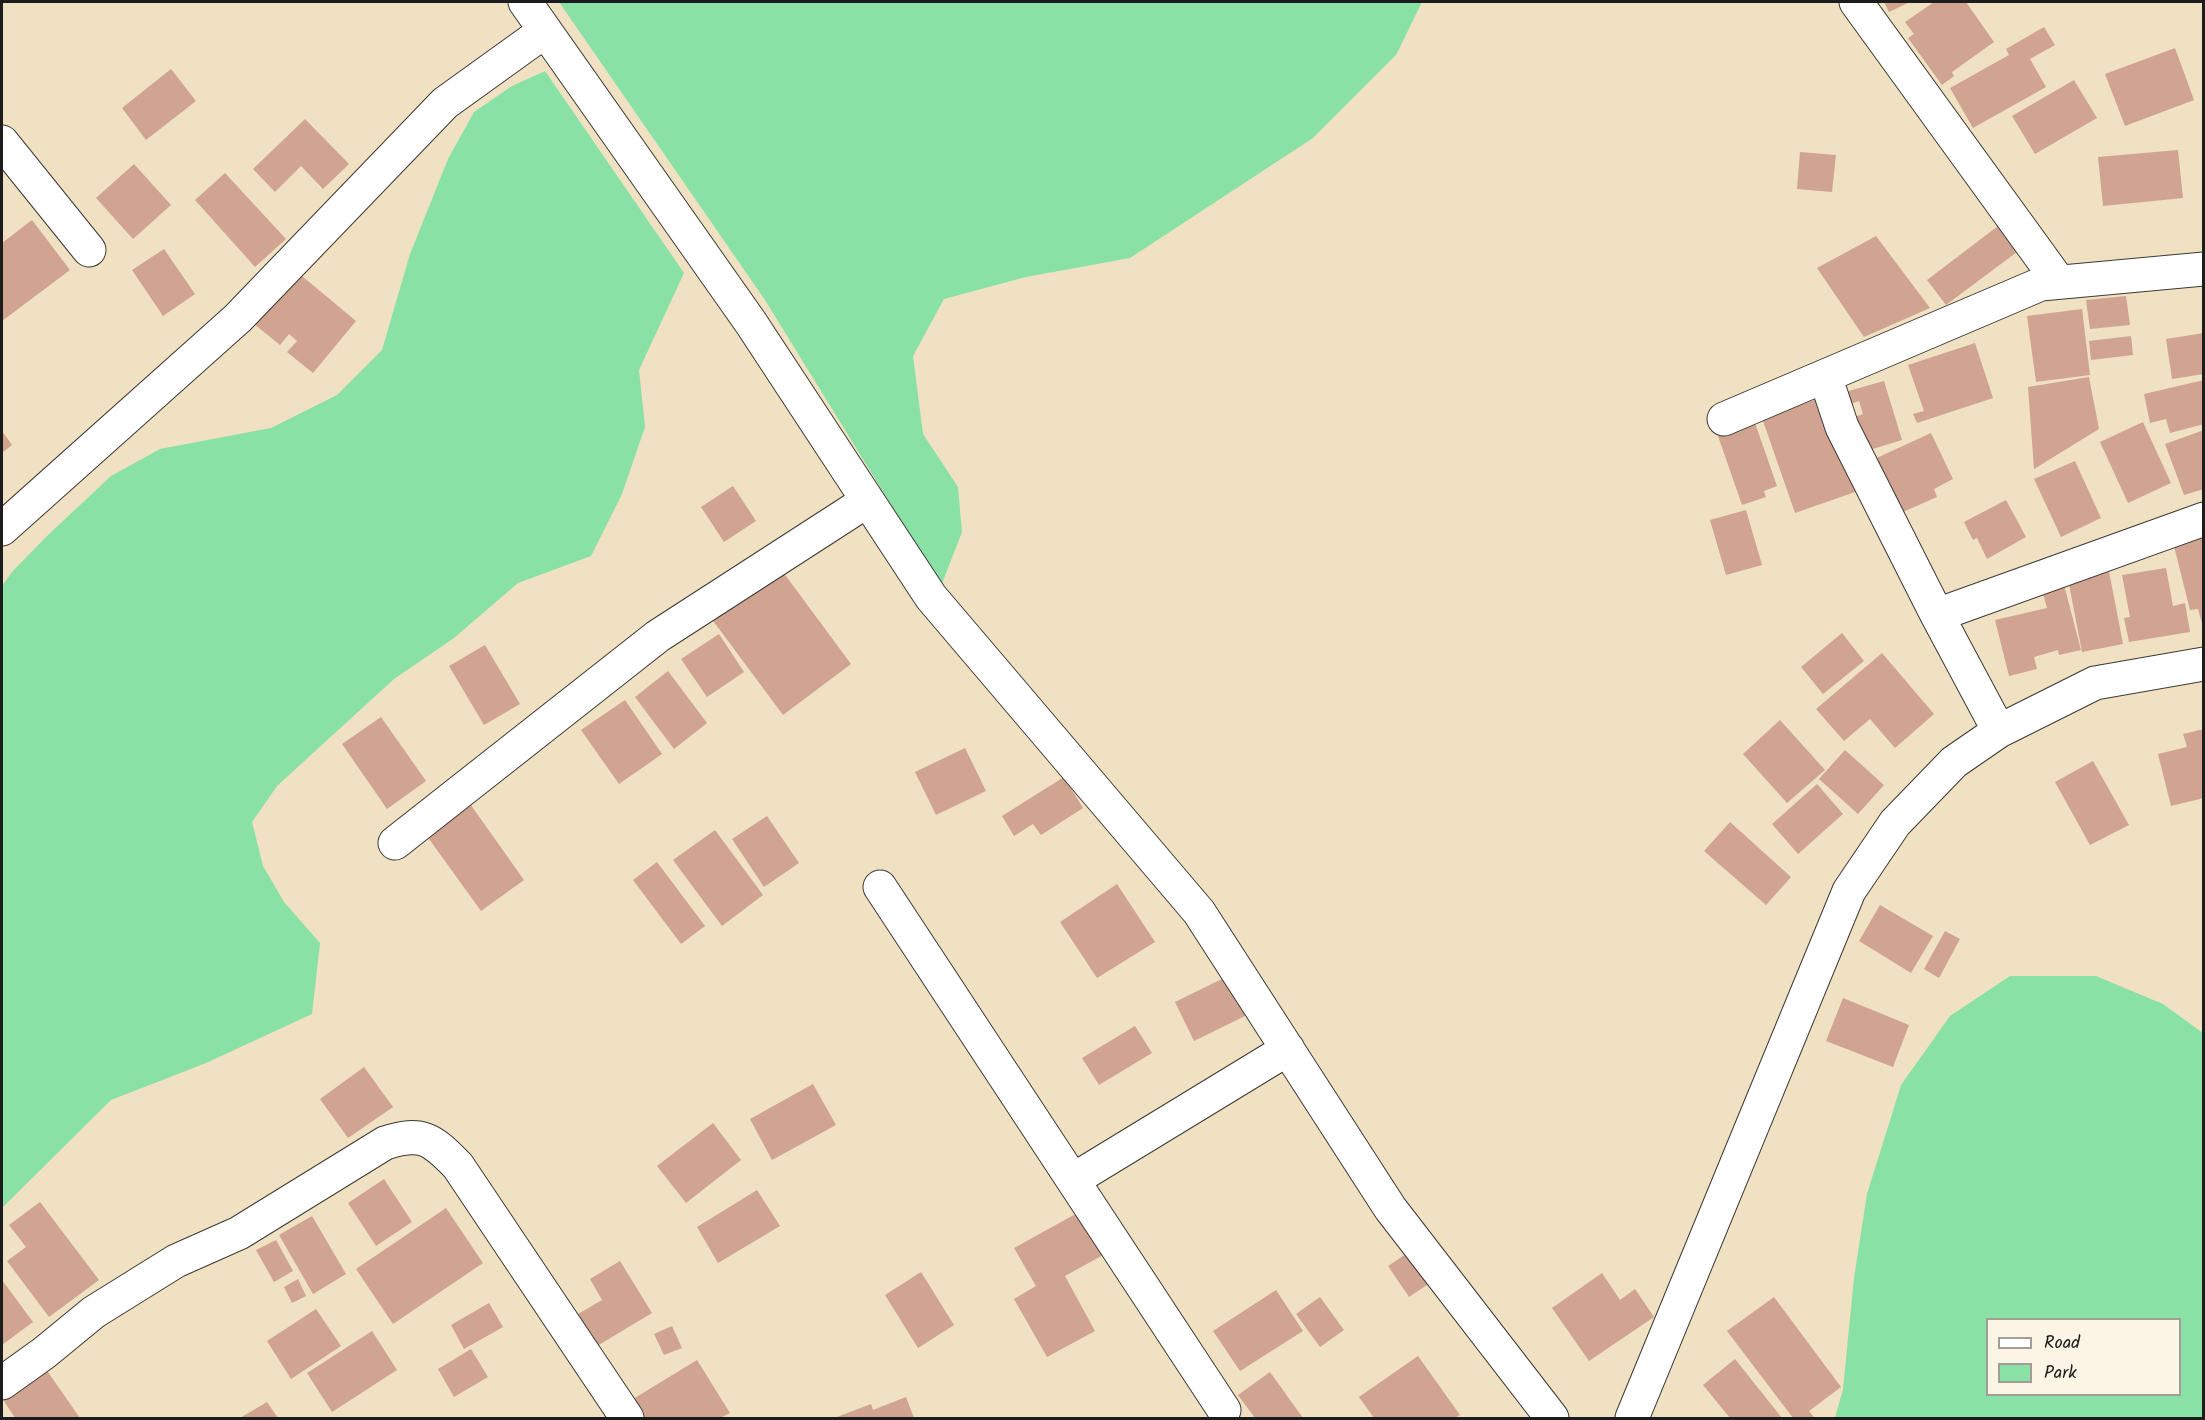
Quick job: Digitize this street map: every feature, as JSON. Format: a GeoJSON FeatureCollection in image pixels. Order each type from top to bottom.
{"type":"FeatureCollection","features":[{"type":"Feature","properties":{"kind":"street"},"geometry":{"type":"LineString","coordinates":[[525,2],[751,322],[931,597],[1199,912],[1390,1208],[1552,1419]]}},
{"type":"Feature","properties":{"kind":"street"},"geometry":{"type":"LineString","coordinates":[[1856,2],[2059,282]]}},
{"type":"Feature","properties":{"kind":"street"},"geometry":{"type":"LineString","coordinates":[[2,529],[238,318],[446,103],[545,31]]}},
{"type":"Feature","properties":{"kind":"street"},"geometry":{"type":"LineString","coordinates":[[2,142],[88,249]]}},
{"type":"Feature","properties":{"kind":"street"},"geometry":{"type":"LineString","coordinates":[[1724,419],[2042,284],[2204,269]]}},
{"type":"Feature","properties":{"kind":"street"},"geometry":{"type":"LineString","coordinates":[[1825,376],[1842,428],[1999,731]]}},
{"type":"Feature","properties":{"kind":"street"},"geometry":{"type":"LineString","coordinates":[[395,843],[658,636],[867,501]]}},
{"type":"Feature","properties":{"kind":"street"},"geometry":{"type":"LineString","coordinates":[[1937,615],[2204,519]]}},
{"type":"Feature","properties":{"kind":"street"},"geometry":{"type":"LineString","coordinates":[[1632,1419],[1849,891],[1895,823],[1954,762],[1999,731],[2095,683],[2204,663]]}},
{"type":"Feature","properties":{"kind":"street"},"geometry":{"type":"LineString","coordinates":[[880,887],[1224,1410]]}},
{"type":"Feature","properties":{"kind":"street"},"geometry":{"type":"LineString","coordinates":[[1073,1180],[1288,1049]]}},
{"type":"Feature","properties":{"kind":"street"},"geometry":{"type":"LineString","coordinates":[[2,1383],[44,1353],[94,1312],[176,1261],[239,1233],[385,1143],[405,1137],[421,1137],[446,1154],[458,1166],[627,1419]]}},
{"type":"Feature","properties":{"kind":"green space"},"geometry":{"type":"Polygon","coordinates":[[[559,2],[1422,2],[1396,55],[1313,138],[1130,258],[1026,277],[944,299],[913,356],[923,434],[958,487],[962,532],[941,586],[765,300],[559,2]]]}},
{"type":"Feature","properties":{"kind":"green space"},"geometry":{"type":"Polygon","coordinates":[[[545,71],[684,273],[639,370],[645,427],[622,494],[591,556],[518,583],[454,638],[394,679],[277,786],[252,822],[263,866],[284,902],[320,943],[312,1014],[206,1063],[111,1100],[2,1208],[2,586],[12,572],[47,536],[111,476],[160,449],[271,428],[337,395],[382,350],[410,254],[448,159],[474,112],[512,86],[545,71]]]}},
{"type":"Feature","properties":{"kind":"green space"},"geometry":{"type":"Polygon","coordinates":[[[2010,976],[2096,976],[2163,1004],[2203,1033],[2203,1418],[1835,1418],[1843,1389],[1854,1278],[1867,1194],[1901,1085],[1950,1016],[2010,976]]]}},
{"type":"Feature","properties":{"kind":"building"},"geometry":{"type":"Polygon","coordinates":[[[1884,2],[1910,2],[1889,12],[1884,2]]]}},
{"type":"Feature","properties":{"kind":"building"},"geometry":{"type":"Polygon","coordinates":[[[1934,2],[1966,2],[1994,42],[1952,72],[1954,76],[1942,85],[1908,38],[1914,34],[1905,22],[1934,2]]]}},
{"type":"Feature","properties":{"kind":"building"},"geometry":{"type":"Polygon","coordinates":[[[2044,27],[2055,45],[2030,59],[2046,87],[1973,128],[1950,88],[2009,55],[2006,49],[2044,27]]]}},
{"type":"Feature","properties":{"kind":"building"},"geometry":{"type":"Polygon","coordinates":[[[2175,48],[2194,100],[2125,126],[2105,74],[2175,48]]]}},
{"type":"Feature","properties":{"kind":"building"},"geometry":{"type":"Polygon","coordinates":[[[171,69],[196,101],[146,140],[122,108],[171,69]]]}},
{"type":"Feature","properties":{"kind":"building"},"geometry":{"type":"Polygon","coordinates":[[[2074,80],[2097,118],[2035,154],[2012,116],[2074,80]]]}},
{"type":"Feature","properties":{"kind":"building"},"geometry":{"type":"Polygon","coordinates":[[[305,119],[349,164],[323,189],[301,166],[275,192],[253,169],[305,119]]]}},
{"type":"Feature","properties":{"kind":"building"},"geometry":{"type":"Polygon","coordinates":[[[2178,150],[2183,198],[2103,206],[2098,157],[2178,150]]]}},
{"type":"Feature","properties":{"kind":"building"},"geometry":{"type":"Polygon","coordinates":[[[1800,152],[1836,155],[1832,192],[1797,189],[1800,152]]]}},
{"type":"Feature","properties":{"kind":"building"},"geometry":{"type":"Polygon","coordinates":[[[134,164],[171,205],[133,239],[96,198],[134,164]]]}},
{"type":"Feature","properties":{"kind":"building"},"geometry":{"type":"Polygon","coordinates":[[[225,173],[286,239],[255,267],[195,200],[225,173]]]}},
{"type":"Feature","properties":{"kind":"building"},"geometry":{"type":"Polygon","coordinates":[[[32,220],[70,270],[2,321],[2,243],[32,220]]]}},
{"type":"Feature","properties":{"kind":"building"},"geometry":{"type":"Polygon","coordinates":[[[2002,223],[2021,249],[1946,305],[1927,280],[2002,223]]]}},
{"type":"Feature","properties":{"kind":"building"},"geometry":{"type":"Polygon","coordinates":[[[1876,236],[1930,308],[1864,337],[1817,268],[1876,236]]]}},
{"type":"Feature","properties":{"kind":"building"},"geometry":{"type":"Polygon","coordinates":[[[164,249],[195,294],[163,316],[132,270],[164,249]]]}},
{"type":"Feature","properties":{"kind":"building"},"geometry":{"type":"Polygon","coordinates":[[[291,267],[356,321],[313,373],[287,352],[297,341],[289,334],[280,345],[248,319],[291,267]]]}},
{"type":"Feature","properties":{"kind":"building"},"geometry":{"type":"Polygon","coordinates":[[[2126,296],[2130,325],[2090,329],[2086,300],[2126,296]]]}},
{"type":"Feature","properties":{"kind":"building"},"geometry":{"type":"Polygon","coordinates":[[[2082,309],[2090,375],[2036,382],[2027,316],[2082,309]]]}},
{"type":"Feature","properties":{"kind":"building"},"geometry":{"type":"Polygon","coordinates":[[[2204,333],[2204,374],[2172,379],[2166,339],[2204,333]]]}},
{"type":"Feature","properties":{"kind":"building"},"geometry":{"type":"Polygon","coordinates":[[[2131,336],[2133,355],[2091,360],[2089,341],[2131,336]]]}},
{"type":"Feature","properties":{"kind":"building"},"geometry":{"type":"Polygon","coordinates":[[[1975,343],[1993,398],[1917,423],[1913,414],[1924,411],[1908,365],[1975,343]]]}},
{"type":"Feature","properties":{"kind":"building"},"geometry":{"type":"Polygon","coordinates":[[[2089,377],[2099,429],[2034,469],[2028,387],[2089,377]]]}},
{"type":"Feature","properties":{"kind":"building"},"geometry":{"type":"Polygon","coordinates":[[[2204,380],[2204,424],[2170,433],[2166,419],[2150,423],[2144,394],[2204,380]]]}},
{"type":"Feature","properties":{"kind":"building"},"geometry":{"type":"Polygon","coordinates":[[[1884,381],[1902,440],[1863,452],[1852,418],[1863,414],[1859,401],[1848,405],[1845,392],[1884,381]]]}},
{"type":"Feature","properties":{"kind":"building"},"geometry":{"type":"Polygon","coordinates":[[[1826,396],[1858,491],[1795,513],[1762,418],[1826,396]]]}},
{"type":"Feature","properties":{"kind":"building"},"geometry":{"type":"Polygon","coordinates":[[[2143,422],[2171,483],[2128,503],[2100,442],[2143,422]]]}},
{"type":"Feature","properties":{"kind":"building"},"geometry":{"type":"Polygon","coordinates":[[[1755,423],[1777,486],[1764,491],[1766,497],[1742,505],[1718,436],[1755,423]]]}},
{"type":"Feature","properties":{"kind":"building"},"geometry":{"type":"Polygon","coordinates":[[[2204,430],[2204,489],[2184,495],[2165,444],[2204,430]]]}},
{"type":"Feature","properties":{"kind":"building"},"geometry":{"type":"Polygon","coordinates":[[[2,431],[12,445],[2,453],[2,431]]]}},
{"type":"Feature","properties":{"kind":"building"},"geometry":{"type":"Polygon","coordinates":[[[1931,433],[1953,479],[1934,489],[1937,497],[1896,515],[1870,461],[1931,433]]]}},
{"type":"Feature","properties":{"kind":"building"},"geometry":{"type":"Polygon","coordinates":[[[2075,461],[2101,518],[2061,537],[2034,479],[2075,461]]]}},
{"type":"Feature","properties":{"kind":"building"},"geometry":{"type":"Polygon","coordinates":[[[733,486],[756,521],[724,542],[701,507],[733,486]]]}},
{"type":"Feature","properties":{"kind":"building"},"geometry":{"type":"Polygon","coordinates":[[[2006,500],[2026,537],[1987,559],[1977,538],[1973,540],[1964,522],[2006,500]]]}},
{"type":"Feature","properties":{"kind":"building"},"geometry":{"type":"Polygon","coordinates":[[[1746,510],[1762,565],[1726,575],[1710,520],[1746,510]]]}},
{"type":"Feature","properties":{"kind":"building"},"geometry":{"type":"Polygon","coordinates":[[[2204,534],[2203,627],[2198,609],[2190,610],[2173,542],[2204,534]]]}},
{"type":"Feature","properties":{"kind":"building"},"geometry":{"type":"Polygon","coordinates":[[[2108,566],[2123,644],[2082,652],[2067,574],[2108,566]]]}},
{"type":"Feature","properties":{"kind":"building"},"geometry":{"type":"Polygon","coordinates":[[[780,568],[851,664],[783,715],[711,618],[780,568]]]}},
{"type":"Feature","properties":{"kind":"building"},"geometry":{"type":"Polygon","coordinates":[[[2166,568],[2173,606],[2185,603],[2190,632],[2129,642],[2124,618],[2130,617],[2122,575],[2166,568]]]}},
{"type":"Feature","properties":{"kind":"building"},"geometry":{"type":"Polygon","coordinates":[[[2062,577],[2081,650],[2059,655],[2058,650],[2034,657],[2037,669],[2009,676],[1995,620],[2047,608],[2040,583],[2062,577]]]}},
{"type":"Feature","properties":{"kind":"building"},"geometry":{"type":"Polygon","coordinates":[[[1842,633],[1864,661],[1823,694],[1801,667],[1842,633]]]}},
{"type":"Feature","properties":{"kind":"building"},"geometry":{"type":"Polygon","coordinates":[[[719,634],[744,672],[707,697],[681,659],[719,634]]]}},
{"type":"Feature","properties":{"kind":"building"},"geometry":{"type":"Polygon","coordinates":[[[485,645],[520,704],[484,725],[449,666],[485,645]]]}},
{"type":"Feature","properties":{"kind":"building"},"geometry":{"type":"Polygon","coordinates":[[[1882,653],[1934,714],[1895,748],[1870,719],[1844,741],[1816,709],[1882,653]]]}},
{"type":"Feature","properties":{"kind":"building"},"geometry":{"type":"Polygon","coordinates":[[[668,671],[707,723],[674,749],[635,697],[668,671]]]}},
{"type":"Feature","properties":{"kind":"building"},"geometry":{"type":"Polygon","coordinates":[[[625,700],[662,754],[619,784],[581,730],[625,700]]]}},
{"type":"Feature","properties":{"kind":"building"},"geometry":{"type":"Polygon","coordinates":[[[381,717],[426,781],[387,809],[342,744],[381,717]]]}},
{"type":"Feature","properties":{"kind":"building"},"geometry":{"type":"Polygon","coordinates":[[[1780,720],[1825,770],[1787,803],[1743,754],[1780,720]]]}},
{"type":"Feature","properties":{"kind":"building"},"geometry":{"type":"Polygon","coordinates":[[[2204,729],[2204,798],[2171,806],[2158,754],[2187,747],[2183,734],[2204,729]]]}},
{"type":"Feature","properties":{"kind":"building"},"geometry":{"type":"Polygon","coordinates":[[[965,748],[986,791],[936,815],[915,772],[965,748]]]}},
{"type":"Feature","properties":{"kind":"building"},"geometry":{"type":"Polygon","coordinates":[[[1845,750],[1884,785],[1858,814],[1819,779],[1845,750]]]}},
{"type":"Feature","properties":{"kind":"building"},"geometry":{"type":"Polygon","coordinates":[[[2093,761],[2129,825],[2090,845],[2055,782],[2093,761]]]}},
{"type":"Feature","properties":{"kind":"building"},"geometry":{"type":"Polygon","coordinates":[[[1064,777],[1083,808],[1041,835],[1033,824],[1014,836],[1002,816],[1064,777]]]}},
{"type":"Feature","properties":{"kind":"building"},"geometry":{"type":"Polygon","coordinates":[[[1817,784],[1843,814],[1798,854],[1772,824],[1817,784]]]}},
{"type":"Feature","properties":{"kind":"building"},"geometry":{"type":"Polygon","coordinates":[[[468,801],[524,880],[481,911],[424,832],[468,801]]]}},
{"type":"Feature","properties":{"kind":"building"},"geometry":{"type":"Polygon","coordinates":[[[767,816],[799,863],[764,887],[732,839],[767,816]]]}},
{"type":"Feature","properties":{"kind":"building"},"geometry":{"type":"Polygon","coordinates":[[[1730,822],[1791,877],[1766,905],[1704,851],[1730,822]]]}},
{"type":"Feature","properties":{"kind":"building"},"geometry":{"type":"Polygon","coordinates":[[[715,830],[763,895],[722,926],[673,860],[715,830]]]}},
{"type":"Feature","properties":{"kind":"building"},"geometry":{"type":"Polygon","coordinates":[[[657,862],[705,926],[681,944],[633,880],[657,862]]]}},
{"type":"Feature","properties":{"kind":"building"},"geometry":{"type":"Polygon","coordinates":[[[1117,884],[1155,942],[1097,978],[1060,922],[1117,884]]]}},
{"type":"Feature","properties":{"kind":"building"},"geometry":{"type":"Polygon","coordinates":[[[1880,905],[1933,936],[1911,973],[1859,941],[1880,905]]]}},
{"type":"Feature","properties":{"kind":"building"},"geometry":{"type":"Polygon","coordinates":[[[1945,931],[1960,939],[1939,978],[1924,969],[1945,931]]]}},
{"type":"Feature","properties":{"kind":"building"},"geometry":{"type":"Polygon","coordinates":[[[1228,976],[1247,1015],[1194,1041],[1175,1002],[1228,976]]]}},
{"type":"Feature","properties":{"kind":"building"},"geometry":{"type":"Polygon","coordinates":[[[1843,998],[1909,1025],[1893,1067],[1826,1041],[1843,998]]]}},
{"type":"Feature","properties":{"kind":"building"},"geometry":{"type":"Polygon","coordinates":[[[1135,1026],[1152,1053],[1099,1085],[1082,1058],[1135,1026]]]}},
{"type":"Feature","properties":{"kind":"building"},"geometry":{"type":"Polygon","coordinates":[[[364,1067],[393,1107],[348,1138],[320,1099],[364,1067]]]}},
{"type":"Feature","properties":{"kind":"building"},"geometry":{"type":"Polygon","coordinates":[[[813,1084],[836,1125],[772,1160],[750,1119],[813,1084]]]}},
{"type":"Feature","properties":{"kind":"building"},"geometry":{"type":"Polygon","coordinates":[[[713,1123],[741,1160],[686,1203],[657,1166],[713,1123]]]}},
{"type":"Feature","properties":{"kind":"building"},"geometry":{"type":"Polygon","coordinates":[[[384,1179],[412,1222],[376,1246],[348,1203],[384,1179]]]}},
{"type":"Feature","properties":{"kind":"building"},"geometry":{"type":"Polygon","coordinates":[[[757,1190],[780,1226],[718,1263],[697,1227],[757,1190]]]}},
{"type":"Feature","properties":{"kind":"building"},"geometry":{"type":"Polygon","coordinates":[[[40,1202],[99,1280],[49,1317],[7,1261],[26,1247],[9,1225],[40,1202]]]}},
{"type":"Feature","properties":{"kind":"building"},"geometry":{"type":"Polygon","coordinates":[[[446,1208],[483,1263],[393,1324],[356,1269],[446,1208]]]}},
{"type":"Feature","properties":{"kind":"building"},"geometry":{"type":"Polygon","coordinates":[[[1081,1211],[1105,1254],[1065,1276],[1095,1331],[1047,1357],[1014,1299],[1036,1286],[1014,1248],[1081,1211]]]}},
{"type":"Feature","properties":{"kind":"building"},"geometry":{"type":"Polygon","coordinates":[[[312,1216],[346,1274],[313,1294],[279,1235],[312,1216]]]}},
{"type":"Feature","properties":{"kind":"building"},"geometry":{"type":"Polygon","coordinates":[[[276,1240],[293,1271],[274,1282],[256,1250],[276,1240]]]}},
{"type":"Feature","properties":{"kind":"building"},"geometry":{"type":"Polygon","coordinates":[[[1412,1250],[1433,1281],[1409,1297],[1388,1266],[1412,1250]]]}},
{"type":"Feature","properties":{"kind":"building"},"geometry":{"type":"Polygon","coordinates":[[[620,1261],[652,1313],[597,1346],[578,1314],[602,1300],[590,1279],[620,1261]]]}},
{"type":"Feature","properties":{"kind":"building"},"geometry":{"type":"Polygon","coordinates":[[[921,1272],[954,1325],[918,1348],[885,1295],[921,1272]]]}},
{"type":"Feature","properties":{"kind":"building"},"geometry":{"type":"Polygon","coordinates":[[[1602,1273],[1620,1300],[1635,1289],[1654,1317],[1589,1361],[1552,1308],[1602,1273]]]}},
{"type":"Feature","properties":{"kind":"building"},"geometry":{"type":"Polygon","coordinates":[[[298,1279],[306,1296],[292,1303],[284,1287],[298,1279]]]}},
{"type":"Feature","properties":{"kind":"building"},"geometry":{"type":"Polygon","coordinates":[[[2,1280],[33,1322],[2,1345],[2,1280]]]}},
{"type":"Feature","properties":{"kind":"building"},"geometry":{"type":"Polygon","coordinates":[[[1276,1290],[1303,1331],[1240,1371],[1213,1331],[1276,1290]]]}},
{"type":"Feature","properties":{"kind":"building"},"geometry":{"type":"Polygon","coordinates":[[[1320,1297],[1344,1330],[1320,1347],[1296,1314],[1320,1297]]]}},
{"type":"Feature","properties":{"kind":"building"},"geometry":{"type":"Polygon","coordinates":[[[1774,1297],[1841,1387],[1809,1411],[1815,1418],[1793,1418],[1727,1331],[1774,1297]]]}},
{"type":"Feature","properties":{"kind":"building"},"geometry":{"type":"Polygon","coordinates":[[[489,1303],[503,1327],[464,1349],[451,1325],[489,1303]]]}},
{"type":"Feature","properties":{"kind":"building"},"geometry":{"type":"Polygon","coordinates":[[[316,1309],[341,1346],[291,1379],[267,1341],[316,1309]]]}},
{"type":"Feature","properties":{"kind":"building"},"geometry":{"type":"Polygon","coordinates":[[[672,1326],[682,1348],[664,1355],[654,1334],[672,1326]]]}},
{"type":"Feature","properties":{"kind":"building"},"geometry":{"type":"Polygon","coordinates":[[[372,1331],[397,1370],[332,1412],[307,1373],[372,1331]]]}},
{"type":"Feature","properties":{"kind":"building"},"geometry":{"type":"Polygon","coordinates":[[[471,1349],[488,1377],[454,1397],[438,1369],[471,1349]]]}},
{"type":"Feature","properties":{"kind":"building"},"geometry":{"type":"Polygon","coordinates":[[[1418,1356],[1460,1415],[1455,1418],[1374,1418],[1359,1397],[1418,1356]]]}},
{"type":"Feature","properties":{"kind":"building"},"geometry":{"type":"Polygon","coordinates":[[[1735,1359],[1782,1418],[1730,1418],[1703,1385],[1735,1359]]]}},
{"type":"Feature","properties":{"kind":"building"},"geometry":{"type":"Polygon","coordinates":[[[697,1360],[730,1413],[720,1418],[645,1418],[633,1399],[697,1360]]]}},
{"type":"Feature","properties":{"kind":"building"},"geometry":{"type":"Polygon","coordinates":[[[43,1365],[80,1418],[15,1418],[2,1398],[43,1365]]]}},
{"type":"Feature","properties":{"kind":"building"},"geometry":{"type":"Polygon","coordinates":[[[1270,1372],[1303,1418],[1255,1418],[1238,1395],[1270,1372]]]}},
{"type":"Feature","properties":{"kind":"building"},"geometry":{"type":"Polygon","coordinates":[[[906,1397],[914,1418],[837,1417],[871,1404],[873,1410],[906,1397]]]}},
{"type":"Feature","properties":{"kind":"building"},"geometry":{"type":"Polygon","coordinates":[[[267,1402],[278,1418],[240,1418],[267,1402]]]}}]}
